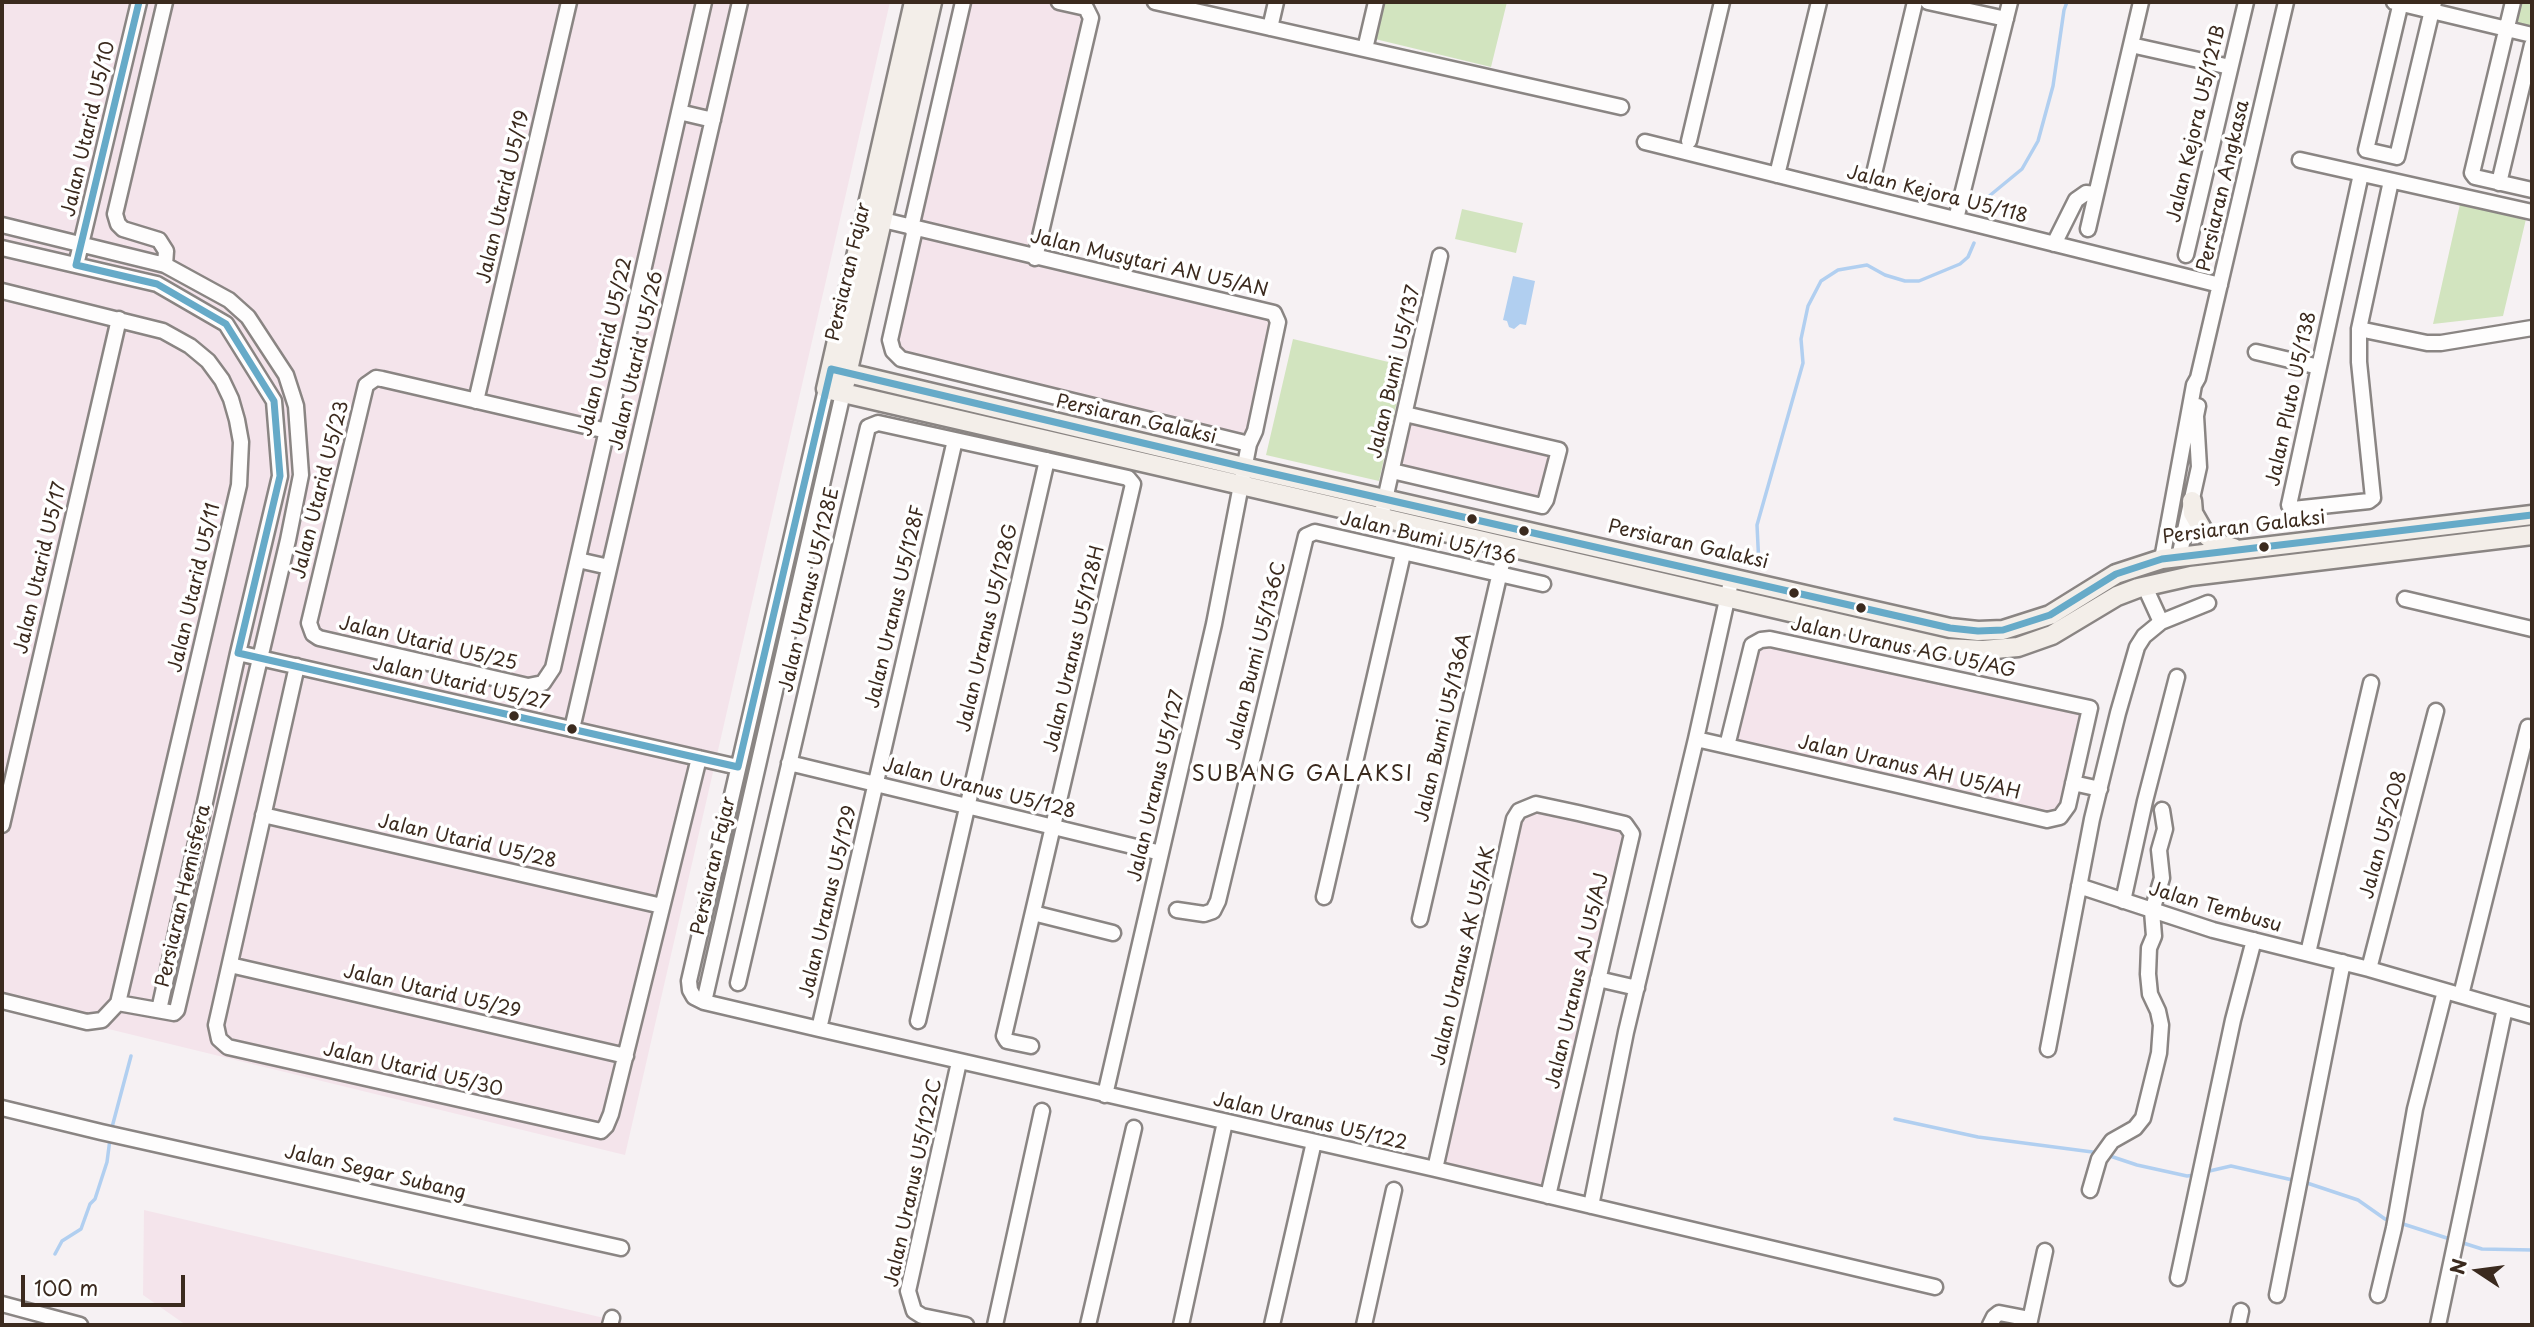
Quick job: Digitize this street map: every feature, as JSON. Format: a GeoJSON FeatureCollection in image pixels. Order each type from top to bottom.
{"type":"FeatureCollection","features":[{"type":"Feature","properties":{"kind":"main road","name":"Persiaran Fajar"},"geometry":{"type":"LineString","coordinates":[[839,371],[914,2]]}},
{"type":"Feature","properties":{"kind":"main road","name":"Persiaran Fajar"},"geometry":{"type":"LineString","coordinates":[[834,391],[883,220],[932,2]]}},
{"type":"Feature","properties":{"kind":"main road","name":"Persiaran Galaksi"},"geometry":{"type":"LineString","coordinates":[[839,371],[1244,467],[1950,628],[1978,631],[2003,630],[2050,615],[2116,574],[2171,560],[2237,548],[2532,515]]}},
{"type":"Feature","properties":{"kind":"main road","name":"Persiaran Galaksi"},"geometry":{"type":"LineString","coordinates":[[834,391],[1946,648],[1983,650],[2018,647],[2052,635],[2117,596],[2191,576],[2532,536]]}},
{"type":"Feature","properties":{"kind":"main road"},"geometry":{"type":"LineString","coordinates":[[2192,501],[2193,513],[2205,534],[2225,547],[2237,548]]}},
{"type":"Feature","properties":{"kind":"main road"},"geometry":{"type":"LineString","coordinates":[[2117,596],[2121,588],[2132,580],[2171,560],[2184,567],[2225,565],[2235,570]]}},
{"type":"Feature","properties":{"kind":"street","name":"Jalan Utarid U5/10"},"geometry":{"type":"LineString","coordinates":[[76,265],[139,2]]}},
{"type":"Feature","properties":{"kind":"street"},"geometry":{"type":"LineString","coordinates":[[164,2],[115,214],[123,229],[159,240],[166,251],[165,265]]}},
{"type":"Feature","properties":{"kind":"street","name":"Jalan Utarid U5/19"},"geometry":{"type":"LineString","coordinates":[[476,401],[569,2]]}},
{"type":"Feature","properties":{"kind":"street","name":"Jalan Utarid U5/22"},"geometry":{"type":"LineString","coordinates":[[528,686],[543,683],[553,668],[704,2]]}},
{"type":"Feature","properties":{"kind":"street","name":"Jalan Utarid U5/26"},"geometry":{"type":"LineString","coordinates":[[572,729],[740,2]]}},
{"type":"Feature","properties":{"kind":"street"},"geometry":{"type":"LineString","coordinates":[[963,2],[890,340],[893,351],[901,359],[1248,444]]}},
{"type":"Feature","properties":{"kind":"street"},"geometry":{"type":"LineString","coordinates":[[1035,258],[1091,18],[1086,8],[1059,2]]}},
{"type":"Feature","properties":{"kind":"street"},"geometry":{"type":"LineString","coordinates":[[1154,2],[1621,107]]}},
{"type":"Feature","properties":{"kind":"street"},"geometry":{"type":"LineString","coordinates":[[1270,28],[1276,2]]}},
{"type":"Feature","properties":{"kind":"street"},"geometry":{"type":"LineString","coordinates":[[1365,49],[1376,2]]}},
{"type":"Feature","properties":{"kind":"street"},"geometry":{"type":"LineString","coordinates":[[1689,141],[1722,2]]}},
{"type":"Feature","properties":{"kind":"street"},"geometry":{"type":"LineString","coordinates":[[1777,175],[1819,2]]}},
{"type":"Feature","properties":{"kind":"street"},"geometry":{"type":"LineString","coordinates":[[1872,182],[1915,2]]}},
{"type":"Feature","properties":{"kind":"street"},"geometry":{"type":"LineString","coordinates":[[1928,2],[2006,19]]}},
{"type":"Feature","properties":{"kind":"street"},"geometry":{"type":"LineString","coordinates":[[1956,219],[2010,2]]}},
{"type":"Feature","properties":{"kind":"street"},"geometry":{"type":"LineString","coordinates":[[2088,229],[2141,2]]}},
{"type":"Feature","properties":{"kind":"street","name":"Jalan Kejora U5/121B"},"geometry":{"type":"LineString","coordinates":[[2186,255],[2246,2]]}},
{"type":"Feature","properties":{"kind":"street","name":"Persiaran Angkasa"},"geometry":{"type":"LineString","coordinates":[[2171,560],[2194,385],[2198,378],[2286,2]]}},
{"type":"Feature","properties":{"kind":"street"},"geometry":{"type":"LineString","coordinates":[[2433,6],[2397,157],[2366,150],[2398,2],[2433,6],[2532,35]]}},
{"type":"Feature","properties":{"kind":"street"},"geometry":{"type":"LineString","coordinates":[[2513,2],[2472,173],[2475,177],[2532,190]]}},
{"type":"Feature","properties":{"kind":"street"},"geometry":{"type":"LineString","coordinates":[[2131,45],[2230,67]]}},
{"type":"Feature","properties":{"kind":"street"},"geometry":{"type":"LineString","coordinates":[[2500,183],[2532,45]]}},
{"type":"Feature","properties":{"kind":"street"},"geometry":{"type":"LineString","coordinates":[[679,112],[713,120]]}},
{"type":"Feature","properties":{"kind":"street","name":"Jalan Kejora U5/118"},"geometry":{"type":"LineString","coordinates":[[1645,142],[2220,285]]}},
{"type":"Feature","properties":{"kind":"street"},"geometry":{"type":"LineString","coordinates":[[2300,160],[2532,212]]}},
{"type":"Feature","properties":{"kind":"street","name":"Jalan Pluto U5/138"},"geometry":{"type":"LineString","coordinates":[[2361,174],[2289,505],[2293,509],[2373,498],[2359,329],[2391,181]]}},
{"type":"Feature","properties":{"kind":"street"},"geometry":{"type":"LineString","coordinates":[[2054,244],[2076,200],[2086,193],[2096,194]]}},
{"type":"Feature","properties":{"kind":"street","name":"Jalan Musytari AN U5/AN"},"geometry":{"type":"LineString","coordinates":[[883,220],[1274,313],[1278,322],[1255,431],[1248,444]]}},
{"type":"Feature","properties":{"kind":"street","name":"Persiaran Hemisfera"},"geometry":{"type":"LineString","coordinates":[[2,225],[165,265],[229,300],[248,317],[286,375],[296,406],[301,475],[261,658],[177,1010],[174,1013],[159,1010],[280,476],[274,401],[226,324],[157,284],[2,248]]}},
{"type":"Feature","properties":{"kind":"street","name":"Jalan Bumi U5/137"},"geometry":{"type":"LineString","coordinates":[[1381,517],[1440,256]]}},
{"type":"Feature","properties":{"kind":"street","name":"Jalan Utarid U5/11"},"geometry":{"type":"LineString","coordinates":[[2,291],[163,331],[190,346],[208,361],[222,380],[231,399],[241,442],[239,485],[118,1003]]}},
{"type":"Feature","properties":{"kind":"street","name":"Jalan Utarid U5/17"},"geometry":{"type":"LineString","coordinates":[[2,825],[119,319]]}},
{"type":"Feature","properties":{"kind":"street"},"geometry":{"type":"LineString","coordinates":[[2359,329],[2427,343],[2441,343],[2532,328]]}},
{"type":"Feature","properties":{"kind":"street"},"geometry":{"type":"LineString","coordinates":[[2256,352],[2319,367]]}},
{"type":"Feature","properties":{"kind":"street","name":"Persiaran Angkasa"},"geometry":{"type":"LineString","coordinates":[[2171,560],[2192,501],[2199,456],[2196,416],[2202,386],[2198,378]]}},
{"type":"Feature","properties":{"kind":"street","name":"Jalan Utarid U5/23"},"geometry":{"type":"LineString","coordinates":[[319,638],[313,634],[309,623],[366,385],[376,379],[382,379],[607,431]]}},
{"type":"Feature","properties":{"kind":"street","name":"Persiaran Fajar"},"geometry":{"type":"LineString","coordinates":[[834,391],[785,647],[704,1002],[694,998],[689,981],[738,767],[834,391]]}},
{"type":"Feature","properties":{"kind":"street"},"geometry":{"type":"LineString","coordinates":[[1392,471],[1542,506],[1559,450],[1405,414]]}},
{"type":"Feature","properties":{"kind":"street","name":"Jalan Uranus U5/128E"},"geometry":{"type":"LineString","coordinates":[[738,983],[869,427],[878,423],[955,440]]}},
{"type":"Feature","properties":{"kind":"street"},"geometry":{"type":"LineString","coordinates":[[955,440],[1046,460]]}},
{"type":"Feature","properties":{"kind":"street","name":"Jalan Uranus U5/128F"},"geometry":{"type":"LineString","coordinates":[[876,784],[955,440]]}},
{"type":"Feature","properties":{"kind":"street","name":"Jalan Uranus U5/127"},"geometry":{"type":"LineString","coordinates":[[1105,1095],[1214,624],[1248,444]]}},
{"type":"Feature","properties":{"kind":"street","name":"Jalan Uranus U5/128H"},"geometry":{"type":"LineString","coordinates":[[1031,1046],[1007,1041],[1004,1036],[1132,484],[1131,480],[1046,460]]}},
{"type":"Feature","properties":{"kind":"street","name":"Jalan Uranus U5/128G"},"geometry":{"type":"LineString","coordinates":[[918,1021],[1046,460]]}},
{"type":"Feature","properties":{"kind":"street","name":"Jalan Bumi U5/136"},"geometry":{"type":"LineString","coordinates":[[1306,536],[1315,532],[1543,584]]}},
{"type":"Feature","properties":{"kind":"street","name":"Jalan Bumi U5/136C"},"geometry":{"type":"LineString","coordinates":[[1177,910],[1204,914],[1213,911],[1218,901],[1306,536]]}},
{"type":"Feature","properties":{"kind":"street","name":"Jalan Bumi U5/136A"},"geometry":{"type":"LineString","coordinates":[[1420,919],[1506,546]]}},
{"type":"Feature","properties":{"kind":"street"},"geometry":{"type":"LineString","coordinates":[[1324,897],[1403,554]]}},
{"type":"Feature","properties":{"kind":"street"},"geometry":{"type":"LineString","coordinates":[[578,560],[609,567]]}},
{"type":"Feature","properties":{"kind":"street"},"geometry":{"type":"LineString","coordinates":[[1591,1206],[1637,988],[1732,577]]}},
{"type":"Feature","properties":{"kind":"street"},"geometry":{"type":"LineString","coordinates":[[2145,587],[2161,622]]}},
{"type":"Feature","properties":{"kind":"street"},"geometry":{"type":"LineString","coordinates":[[2404,599],[2532,629]]}},
{"type":"Feature","properties":{"kind":"street"},"geometry":{"type":"LineString","coordinates":[[2049,1049],[2100,789],[2137,646],[2144,636],[2161,622],[2208,603]]}},
{"type":"Feature","properties":{"kind":"street","name":"Jalan Utarid U5/25"},"geometry":{"type":"LineString","coordinates":[[319,638],[528,686]]}},
{"type":"Feature","properties":{"kind":"street","name":"Jalan Uranus AG U5/AG"},"geometry":{"type":"LineString","coordinates":[[1727,746],[1752,645],[1770,639],[2090,708],[2077,766]]}},
{"type":"Feature","properties":{"kind":"street"},"geometry":{"type":"LineString","coordinates":[[730,890],[746,779],[744,771],[738,767],[749,759],[754,751],[785,647]]}},
{"type":"Feature","properties":{"kind":"street","name":"Jalan Utarid U5/27"},"geometry":{"type":"LineString","coordinates":[[238,653],[738,767]]}},
{"type":"Feature","properties":{"kind":"street"},"geometry":{"type":"LineString","coordinates":[[230,965],[297,666]]}},
{"type":"Feature","properties":{"kind":"street"},"geometry":{"type":"LineString","coordinates":[[2123,901],[2176,677]]}},
{"type":"Feature","properties":{"kind":"street"},"geometry":{"type":"LineString","coordinates":[[2308,954],[2371,683]]}},
{"type":"Feature","properties":{"kind":"street","name":"Jalan U5/208"},"geometry":{"type":"LineString","coordinates":[[2369,969],[2436,711]]}},
{"type":"Feature","properties":{"kind":"street"},"geometry":{"type":"LineString","coordinates":[[2461,995],[2528,727]]}},
{"type":"Feature","properties":{"kind":"street","name":"Jalan Uranus AH U5/AH"},"geometry":{"type":"LineString","coordinates":[[1696,739],[2047,820],[2060,817],[2068,806],[2077,766]]}},
{"type":"Feature","properties":{"kind":"street"},"geometry":{"type":"LineString","coordinates":[[626,1056],[699,758]]}},
{"type":"Feature","properties":{"kind":"street","name":"Jalan Uranus U5/128"},"geometry":{"type":"LineString","coordinates":[[789,763],[1161,853]]}},
{"type":"Feature","properties":{"kind":"street"},"geometry":{"type":"LineString","coordinates":[[2073,783],[2100,789]]}},
{"type":"Feature","properties":{"kind":"street","name":"Jalan Uranus U5/129"},"geometry":{"type":"LineString","coordinates":[[819,1029],[876,784]]}},
{"type":"Feature","properties":{"kind":"street","name":"Jalan Uranus AK U5/AK"},"geometry":{"type":"LineString","coordinates":[[1435,1169],[1514,819],[1519,811],[1536,804],[1578,813]]}},
{"type":"Feature","properties":{"kind":"street"},"geometry":{"type":"LineString","coordinates":[[2091,1190],[2104,1153],[2112,1141],[2135,1128],[2143,1118],[2160,1045],[2161,1026],[2158,1010],[2150,994],[2147,974],[2149,948],[2154,936],[2152,911],[2162,878],[2159,850],[2165,829],[2162,810]]}},
{"type":"Feature","properties":{"kind":"street","name":"Jalan Uranus AJ U5/AJ"},"geometry":{"type":"LineString","coordinates":[[1548,1196],[1632,834],[1625,824],[1578,813]]}},
{"type":"Feature","properties":{"kind":"street","name":"Jalan Utarid U5/28"},"geometry":{"type":"LineString","coordinates":[[263,815],[662,906]]}},
{"type":"Feature","properties":{"kind":"street","name":"Jalan Tembusu"},"geometry":{"type":"LineString","coordinates":[[2079,886],[2152,911],[2532,1016]]}},
{"type":"Feature","properties":{"kind":"street"},"geometry":{"type":"LineString","coordinates":[[1033,913],[1113,933]]}},
{"type":"Feature","properties":{"kind":"street"},"geometry":{"type":"LineString","coordinates":[[2178,1278],[2233,1020],[2254,940]]}},
{"type":"Feature","properties":{"kind":"street"},"geometry":{"type":"LineString","coordinates":[[2277,1295],[2343,962]]}},
{"type":"Feature","properties":{"kind":"street","name":"Jalan Utarid U5/30"},"geometry":{"type":"LineString","coordinates":[[230,965],[216,1026],[219,1039],[228,1047],[590,1130],[601,1130],[606,1126],[626,1056]]}},
{"type":"Feature","properties":{"kind":"street","name":"Jalan Utarid U5/29"},"geometry":{"type":"LineString","coordinates":[[230,965],[626,1056]]}},
{"type":"Feature","properties":{"kind":"street"},"geometry":{"type":"LineString","coordinates":[[1598,979],[1637,988]]}},
{"type":"Feature","properties":{"kind":"street"},"geometry":{"type":"LineString","coordinates":[[2378,1295],[2396,1221],[2415,1109],[2445,991]]}},
{"type":"Feature","properties":{"kind":"street"},"geometry":{"type":"LineString","coordinates":[[2,1001],[87,1022],[102,1020],[118,1003],[159,1010]]}},
{"type":"Feature","properties":{"kind":"street","name":"Jalan Uranus U5/122"},"geometry":{"type":"LineString","coordinates":[[704,1002],[1435,1169],[1935,1287]]}},
{"type":"Feature","properties":{"kind":"street"},"geometry":{"type":"LineString","coordinates":[[2438,1325],[2462,1224],[2505,1008]]}},
{"type":"Feature","properties":{"kind":"street","name":"Jalan Uranus U5/122C"},"geometry":{"type":"LineString","coordinates":[[959,1062],[908,1291],[914,1311],[922,1316],[965,1325]]}},
{"type":"Feature","properties":{"kind":"street","name":"Jalan Segar Subang"},"geometry":{"type":"LineString","coordinates":[[2,1108],[621,1248]]}},
{"type":"Feature","properties":{"kind":"street"},"geometry":{"type":"LineString","coordinates":[[995,1325],[1042,1111]]}},
{"type":"Feature","properties":{"kind":"street"},"geometry":{"type":"LineString","coordinates":[[1181,1325],[1226,1122]]}},
{"type":"Feature","properties":{"kind":"street"},"geometry":{"type":"LineString","coordinates":[[1088,1325],[1134,1128]]}},
{"type":"Feature","properties":{"kind":"street"},"geometry":{"type":"LineString","coordinates":[[1272,1325],[1314,1142]]}},
{"type":"Feature","properties":{"kind":"street"},"geometry":{"type":"LineString","coordinates":[[1364,1325],[1394,1190]]}},
{"type":"Feature","properties":{"kind":"street"},"geometry":{"type":"LineString","coordinates":[[1990,1325],[1999,1313],[2030,1322],[2045,1251]]}},
{"type":"Feature","properties":{"kind":"street"},"geometry":{"type":"LineString","coordinates":[[2,1304],[80,1325]]}},
{"type":"Feature","properties":{"kind":"shaded area"},"geometry":{"type":"Polygon","coordinates":[[[2,2],[890,2],[625,1155],[2,1003],[2,2]]]}},
{"type":"Feature","properties":{"kind":"shaded area"},"geometry":{"type":"Polygon","coordinates":[[[971,2],[1040,2],[1084,11],[1087,16],[1030,260],[1272,316],[1274,324],[1246,440],[903,356],[894,340],[971,2]]]}},
{"type":"Feature","properties":{"kind":"shaded area"},"geometry":{"type":"Polygon","coordinates":[[[1409,419],[1554,453],[1540,502],[1397,468],[1409,419]]]}},
{"type":"Feature","properties":{"kind":"shaded area"},"geometry":{"type":"Polygon","coordinates":[[[1769,644],[2085,711],[2064,803],[2058,813],[2047,816],[1733,742],[1756,652],[1769,644]]]}},
{"type":"Feature","properties":{"kind":"shaded area"},"geometry":{"type":"Polygon","coordinates":[[[1535,809],[1620,827],[1627,836],[1544,1191],[1442,1165],[1522,817],[1535,809]]]}},
{"type":"Feature","properties":{"kind":"shaded area"},"geometry":{"type":"Polygon","coordinates":[[[144,1210],[634,1325],[186,1325],[143,1295],[144,1210]]]}},
{"type":"Feature","properties":{"kind":"green space"},"geometry":{"type":"Polygon","coordinates":[[[1384,2],[1507,2],[1491,67],[1375,39],[1384,2]]]}},
{"type":"Feature","properties":{"kind":"green space"},"geometry":{"type":"Polygon","coordinates":[[[2522,2],[2532,2],[2532,32],[2516,28],[2522,2]]]}},
{"type":"Feature","properties":{"kind":"green space"},"geometry":{"type":"Polygon","coordinates":[[[2460,204],[2526,219],[2503,316],[2433,324],[2460,204]]]}},
{"type":"Feature","properties":{"kind":"green space"},"geometry":{"type":"Polygon","coordinates":[[[1462,209],[1523,223],[1516,253],[1455,239],[1462,209]]]}},
{"type":"Feature","properties":{"kind":"green space"},"geometry":{"type":"Polygon","coordinates":[[[1293,339],[1405,366],[1379,481],[1266,455],[1293,339]]]}},
{"type":"Feature","properties":{"kind":"water"},"geometry":{"type":"Polygon","coordinates":[[[1513,276],[1535,281],[1526,325],[1520,324],[1514,329],[1503,320],[1513,276]]]}},
{"type":"Feature","properties":{"kind":"waterway"},"geometry":{"type":"LineString","coordinates":[[1982,207],[1988,197],[2022,169],[2038,141],[2053,86],[2067,2]]}},
{"type":"Feature","properties":{"kind":"waterway"},"geometry":{"type":"LineString","coordinates":[[1759,566],[1757,525],[1803,363],[1801,339],[1808,306],[1821,281],[1838,270],[1867,265],[1885,275],[1905,281],[1919,281],[1960,264],[1968,257],[1974,243]]}},
{"type":"Feature","properties":{"kind":"waterway"},"geometry":{"type":"LineString","coordinates":[[111,1131],[131,1056]]}},
{"type":"Feature","properties":{"kind":"waterway"},"geometry":{"type":"LineString","coordinates":[[1895,1119],[1978,1137],[2100,1153]]}},
{"type":"Feature","properties":{"kind":"waterway"},"geometry":{"type":"LineString","coordinates":[[55,1254],[62,1241],[81,1229],[90,1204],[95,1199],[107,1162],[110,1139]]}},
{"type":"Feature","properties":{"kind":"waterway"},"geometry":{"type":"LineString","coordinates":[[2107,1155],[2137,1165],[2187,1176],[2195,1175]]}},
{"type":"Feature","properties":{"kind":"waterway"},"geometry":{"type":"LineString","coordinates":[[2205,1172],[2231,1166],[2297,1181]]}},
{"type":"Feature","properties":{"kind":"waterway"},"geometry":{"type":"LineString","coordinates":[[2304,1182],[2358,1200],[2385,1219],[2393,1221]]}},
{"type":"Feature","properties":{"kind":"waterway"},"geometry":{"type":"LineString","coordinates":[[2400,1223],[2453,1240]]}},
{"type":"Feature","properties":{"kind":"waterway"},"geometry":{"type":"LineString","coordinates":[[2460,1242],[2482,1249],[2532,1250]]}},
{"type":"Feature","properties":{"kind":"transit line"},"geometry":{"type":"LineString","coordinates":[[139,2],[76,265],[157,284],[226,324],[274,401],[280,476],[238,653],[738,767]]}},
{"type":"Feature","properties":{"kind":"transit line"},"geometry":{"type":"LineString","coordinates":[[738,767],[831,369],[1244,467],[1950,628],[1978,631],[2003,630],[2050,615],[2116,574],[2162,559],[2532,515]]}},
{"type":"Feature","properties":{"kind":"district","name":"SUBANG GALAKSI"},"geometry":{"type":"Point","coordinates":[1303,775]}}]}
